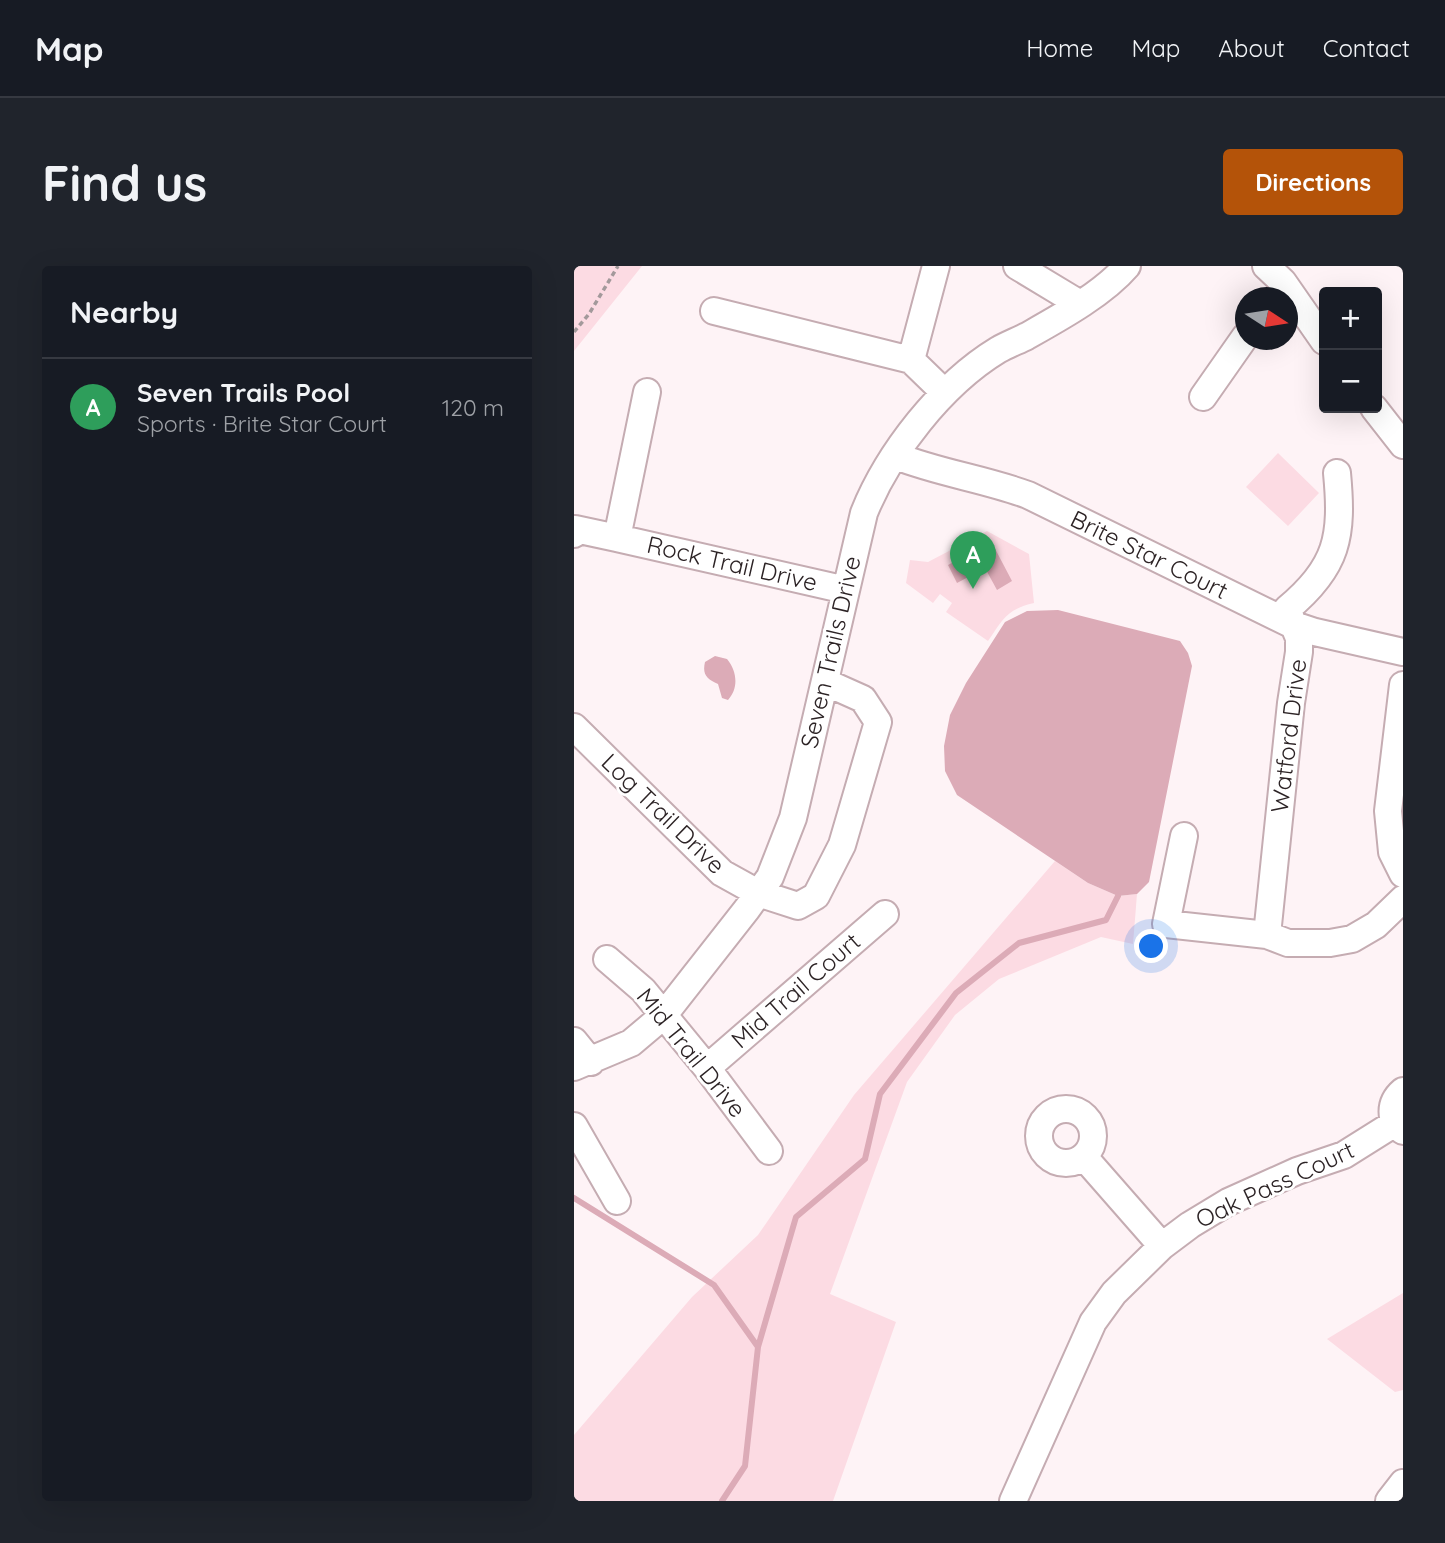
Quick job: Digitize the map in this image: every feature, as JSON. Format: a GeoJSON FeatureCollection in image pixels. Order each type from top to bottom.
{"type":"FeatureCollection","features":[{"type":"Feature","properties":{"kind":"street"},"geometry":{"type":"LineString","coordinates":[[911,360],[936,266]]}},
{"type":"Feature","properties":{"kind":"street"},"geometry":{"type":"LineString","coordinates":[[1017,266],[1080,304]]}},
{"type":"Feature","properties":{"kind":"street","name":"Seven Trails Drive"},"geometry":{"type":"LineString","coordinates":[[582,1064],[631,1043],[663,1016],[770,877],[793,818],[864,513],[873,490],[917,425],[944,392],[998,350],[1026,337],[1080,304],[1127,266]]}},
{"type":"Feature","properties":{"kind":"street"},"geometry":{"type":"LineString","coordinates":[[1274,282],[1319,335]]}},
{"type":"Feature","properties":{"kind":"street"},"geometry":{"type":"LineString","coordinates":[[715,311],[911,360],[944,392]]}},
{"type":"Feature","properties":{"kind":"street"},"geometry":{"type":"LineString","coordinates":[[1203,397],[1236,350]]}},
{"type":"Feature","properties":{"kind":"street"},"geometry":{"type":"LineString","coordinates":[[574,534],[575,529],[617,538],[648,392]]}},
{"type":"Feature","properties":{"kind":"street"},"geometry":{"type":"LineString","coordinates":[[1378,413],[1403,444]]}},
{"type":"Feature","properties":{"kind":"street","name":"Brite Star Court"},"geometry":{"type":"LineString","coordinates":[[896,456],[925,467],[1028,495],[1291,624],[1403,652]]}},
{"type":"Feature","properties":{"kind":"street","name":"Watford Drive"},"geometry":{"type":"LineString","coordinates":[[1267,935],[1291,703],[1299,652],[1299,638],[1287,609],[1311,589],[1329,561],[1339,530],[1337,473]]}},
{"type":"Feature","properties":{"kind":"street","name":"Rock Trail Drive"},"geometry":{"type":"LineString","coordinates":[[617,538],[846,590]]}},
{"type":"Feature","properties":{"kind":"street","name":"Log Trail Drive"},"geometry":{"type":"LineString","coordinates":[[574,727],[722,873],[758,893],[799,906],[816,896],[842,845],[878,722],[863,699],[825,681]]}},
{"type":"Feature","properties":{"kind":"street"},"geometry":{"type":"LineString","coordinates":[[1403,685],[1388,811],[1392,852],[1403,874]]}},
{"type":"Feature","properties":{"kind":"street"},"geometry":{"type":"LineString","coordinates":[[1184,836],[1166,924],[1267,935],[1288,943],[1330,943],[1352,939],[1376,925],[1403,899]]}},
{"type":"Feature","properties":{"kind":"street","name":"Mid Trail Court"},"geometry":{"type":"LineString","coordinates":[[707,1068],[885,914]]}},
{"type":"Feature","properties":{"kind":"street","name":"Mid Trail Drive"},"geometry":{"type":"LineString","coordinates":[[607,959],[643,990],[707,1068],[769,1151]]}},
{"type":"Feature","properties":{"kind":"street"},"geometry":{"type":"LineString","coordinates":[[574,1041],[582,1064]]}},
{"type":"Feature","properties":{"kind":"street","name":"Oak Pass Court"},"geometry":{"type":"LineString","coordinates":[[1013,1501],[1093,1322],[1114,1293],[1162,1246],[1228,1202],[1297,1171],[1343,1156],[1399,1127],[1392,1107],[1403,1091]]}},
{"type":"Feature","properties":{"kind":"street"},"geometry":{"type":"LineString","coordinates":[[574,1126],[617,1201]]}},
{"type":"Feature","properties":{"kind":"street"},"geometry":{"type":"LineString","coordinates":[[1084,1157],[1162,1246]]}},
{"type":"Feature","properties":{"kind":"street"},"geometry":{"type":"LineString","coordinates":[[1389,1501],[1403,1483]]}},
{"type":"Feature","properties":{"kind":"path"},"geometry":{"type":"LineString","coordinates":[[574,332],[589,314],[618,266]]}},
{"type":"Feature","properties":{"kind":"shaded area"},"geometry":{"type":"Polygon","coordinates":[[[574,266],[642,266],[574,351],[574,266]]]}},
{"type":"Feature","properties":{"kind":"shaded area"},"geometry":{"type":"Polygon","coordinates":[[[1278,453],[1319,493],[1288,526],[1246,487],[1278,453]]]}},
{"type":"Feature","properties":{"kind":"shaded area"},"geometry":{"type":"Polygon","coordinates":[[[987,531],[1029,554],[1034,603],[1018,608],[1006,616],[988,641],[946,612],[952,603],[940,594],[933,603],[906,583],[910,560],[928,562],[987,531]]]}},
{"type":"Feature","properties":{"kind":"shaded area"},"geometry":{"type":"Polygon","coordinates":[[[991,541],[1012,581],[997,590],[985,568],[957,583],[948,565],[991,541]]]}},
{"type":"Feature","properties":{"kind":"shaded area"},"geometry":{"type":"Polygon","coordinates":[[[1058,610],[1180,641],[1192,666],[1149,882],[1137,894],[1118,896],[1088,883],[957,795],[945,771],[944,746],[950,715],[966,683],[1005,622],[1027,611],[1058,610]]]}},
{"type":"Feature","properties":{"kind":"shaded area"},"geometry":{"type":"Polygon","coordinates":[[[715,656],[727,659],[735,674],[734,690],[728,700],[722,698],[718,684],[705,673],[705,662],[715,656]]]}},
{"type":"Feature","properties":{"kind":"shaded area"},"geometry":{"type":"Polygon","coordinates":[[[1055,861],[1088,883],[1118,896],[1137,894],[1133,944],[1101,937],[999,979],[955,1015],[907,1082],[830,1294],[896,1322],[833,1501],[574,1501],[574,1435],[692,1297],[758,1235],[854,1095],[1055,861]]]}},
{"type":"Feature","properties":{"kind":"shaded area"},"geometry":{"type":"Polygon","coordinates":[[[1403,1293],[1403,1390],[1395,1392],[1327,1339],[1403,1293]]]}},
{"type":"Feature","properties":{"kind":"waterway"},"geometry":{"type":"LineString","coordinates":[[758,1347],[796,1217],[865,1159],[880,1094],[956,993],[1019,943],[1106,920],[1118,896]]}},
{"type":"Feature","properties":{"kind":"waterway"},"geometry":{"type":"LineString","coordinates":[[574,1198],[714,1285],[758,1347],[745,1466],[722,1501]]}},
{"type":"Feature","properties":{"kind":"place","name":"Seven Trails Pool"},"geometry":{"type":"Point","coordinates":[973,589]}}]}
